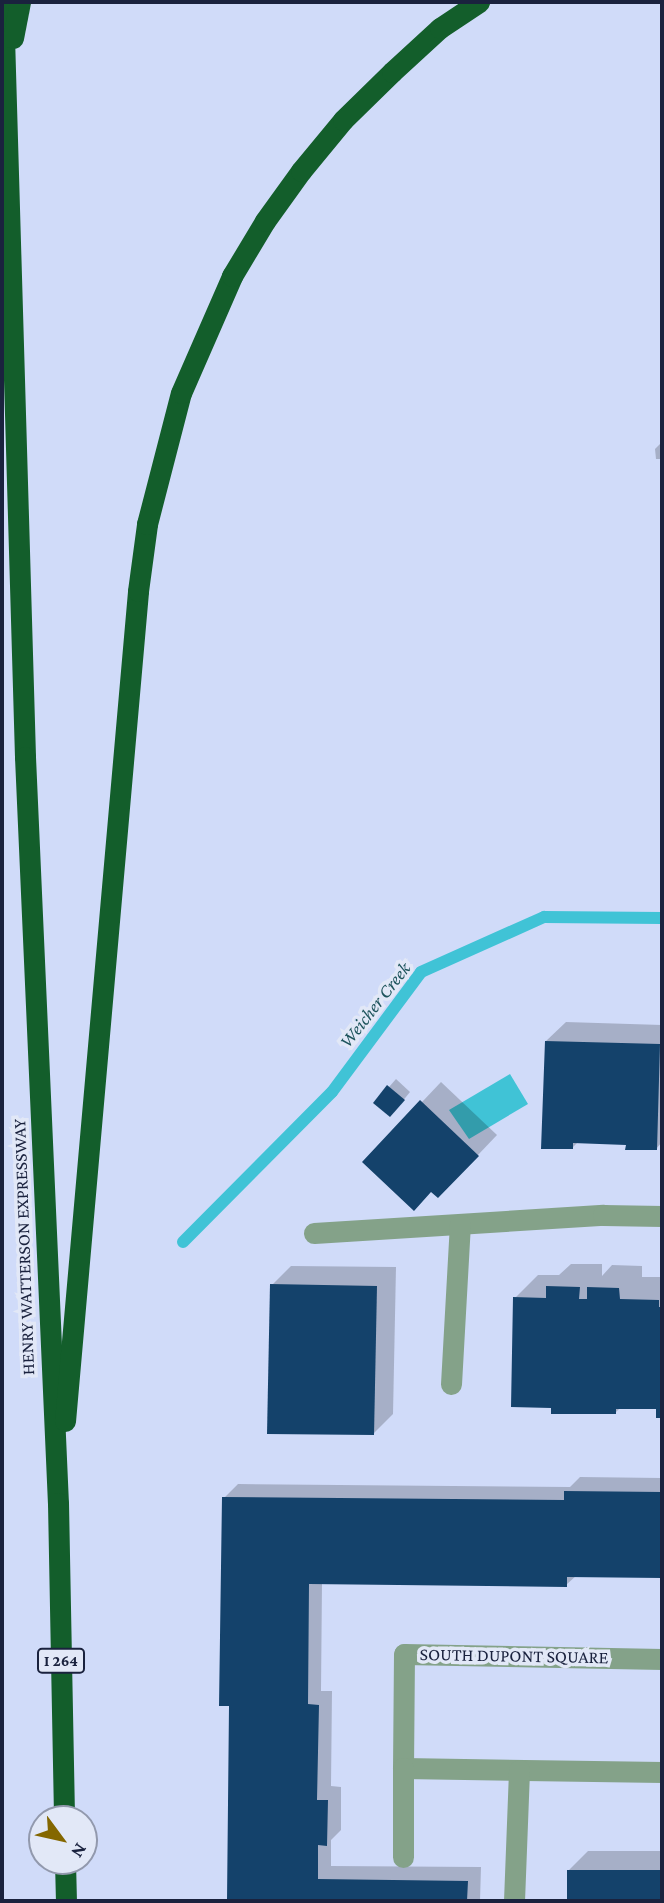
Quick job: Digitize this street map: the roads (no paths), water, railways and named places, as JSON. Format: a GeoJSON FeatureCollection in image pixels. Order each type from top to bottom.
{"type":"FeatureCollection","features":[{"type":"Feature","properties":{"kind":"highway","name":"HENRY WATTERSON EXPRESSWAY"},"geometry":{"type":"LineString","coordinates":[[3,2],[25,757],[58,1503],[64,1805]]}},
{"type":"Feature","properties":{"kind":"highway"},"geometry":{"type":"LineString","coordinates":[[5,81],[20,2]]}},
{"type":"Feature","properties":{"kind":"highway"},"geometry":{"type":"LineString","coordinates":[[58,1503],[138,591],[147,524],[166,444],[181,393],[204,334],[232,275],[264,221],[343,120],[440,28],[479,2]]}},
{"type":"Feature","properties":{"kind":"highway"},"geometry":{"type":"LineString","coordinates":[[65,1875],[66,1901]]}},
{"type":"Feature","properties":{"kind":"street"},"geometry":{"type":"LineString","coordinates":[[314,1233],[603,1215],[662,1216]]}},
{"type":"Feature","properties":{"kind":"street"},"geometry":{"type":"LineString","coordinates":[[452,1384],[460,1224]]}},
{"type":"Feature","properties":{"kind":"street","name":"SOUTH DUPONT SQUARE"},"geometry":{"type":"LineString","coordinates":[[402,1768],[404,1654],[662,1659]]}},
{"type":"Feature","properties":{"kind":"street"},"geometry":{"type":"LineString","coordinates":[[403,1857],[402,1768],[662,1772]]}},
{"type":"Feature","properties":{"kind":"street"},"geometry":{"type":"LineString","coordinates":[[514,1901],[519,1770]]}},
{"type":"Feature","properties":{"kind":"water"},"geometry":{"type":"Polygon","coordinates":[[[510,1074],[528,1104],[469,1139],[449,1110],[510,1074]]]}},
{"type":"Feature","properties":{"kind":"waterway","name":"Weicher Creek"},"geometry":{"type":"LineString","coordinates":[[183,1242],[332,1092],[421,972],[544,917],[662,918]]}}]}
